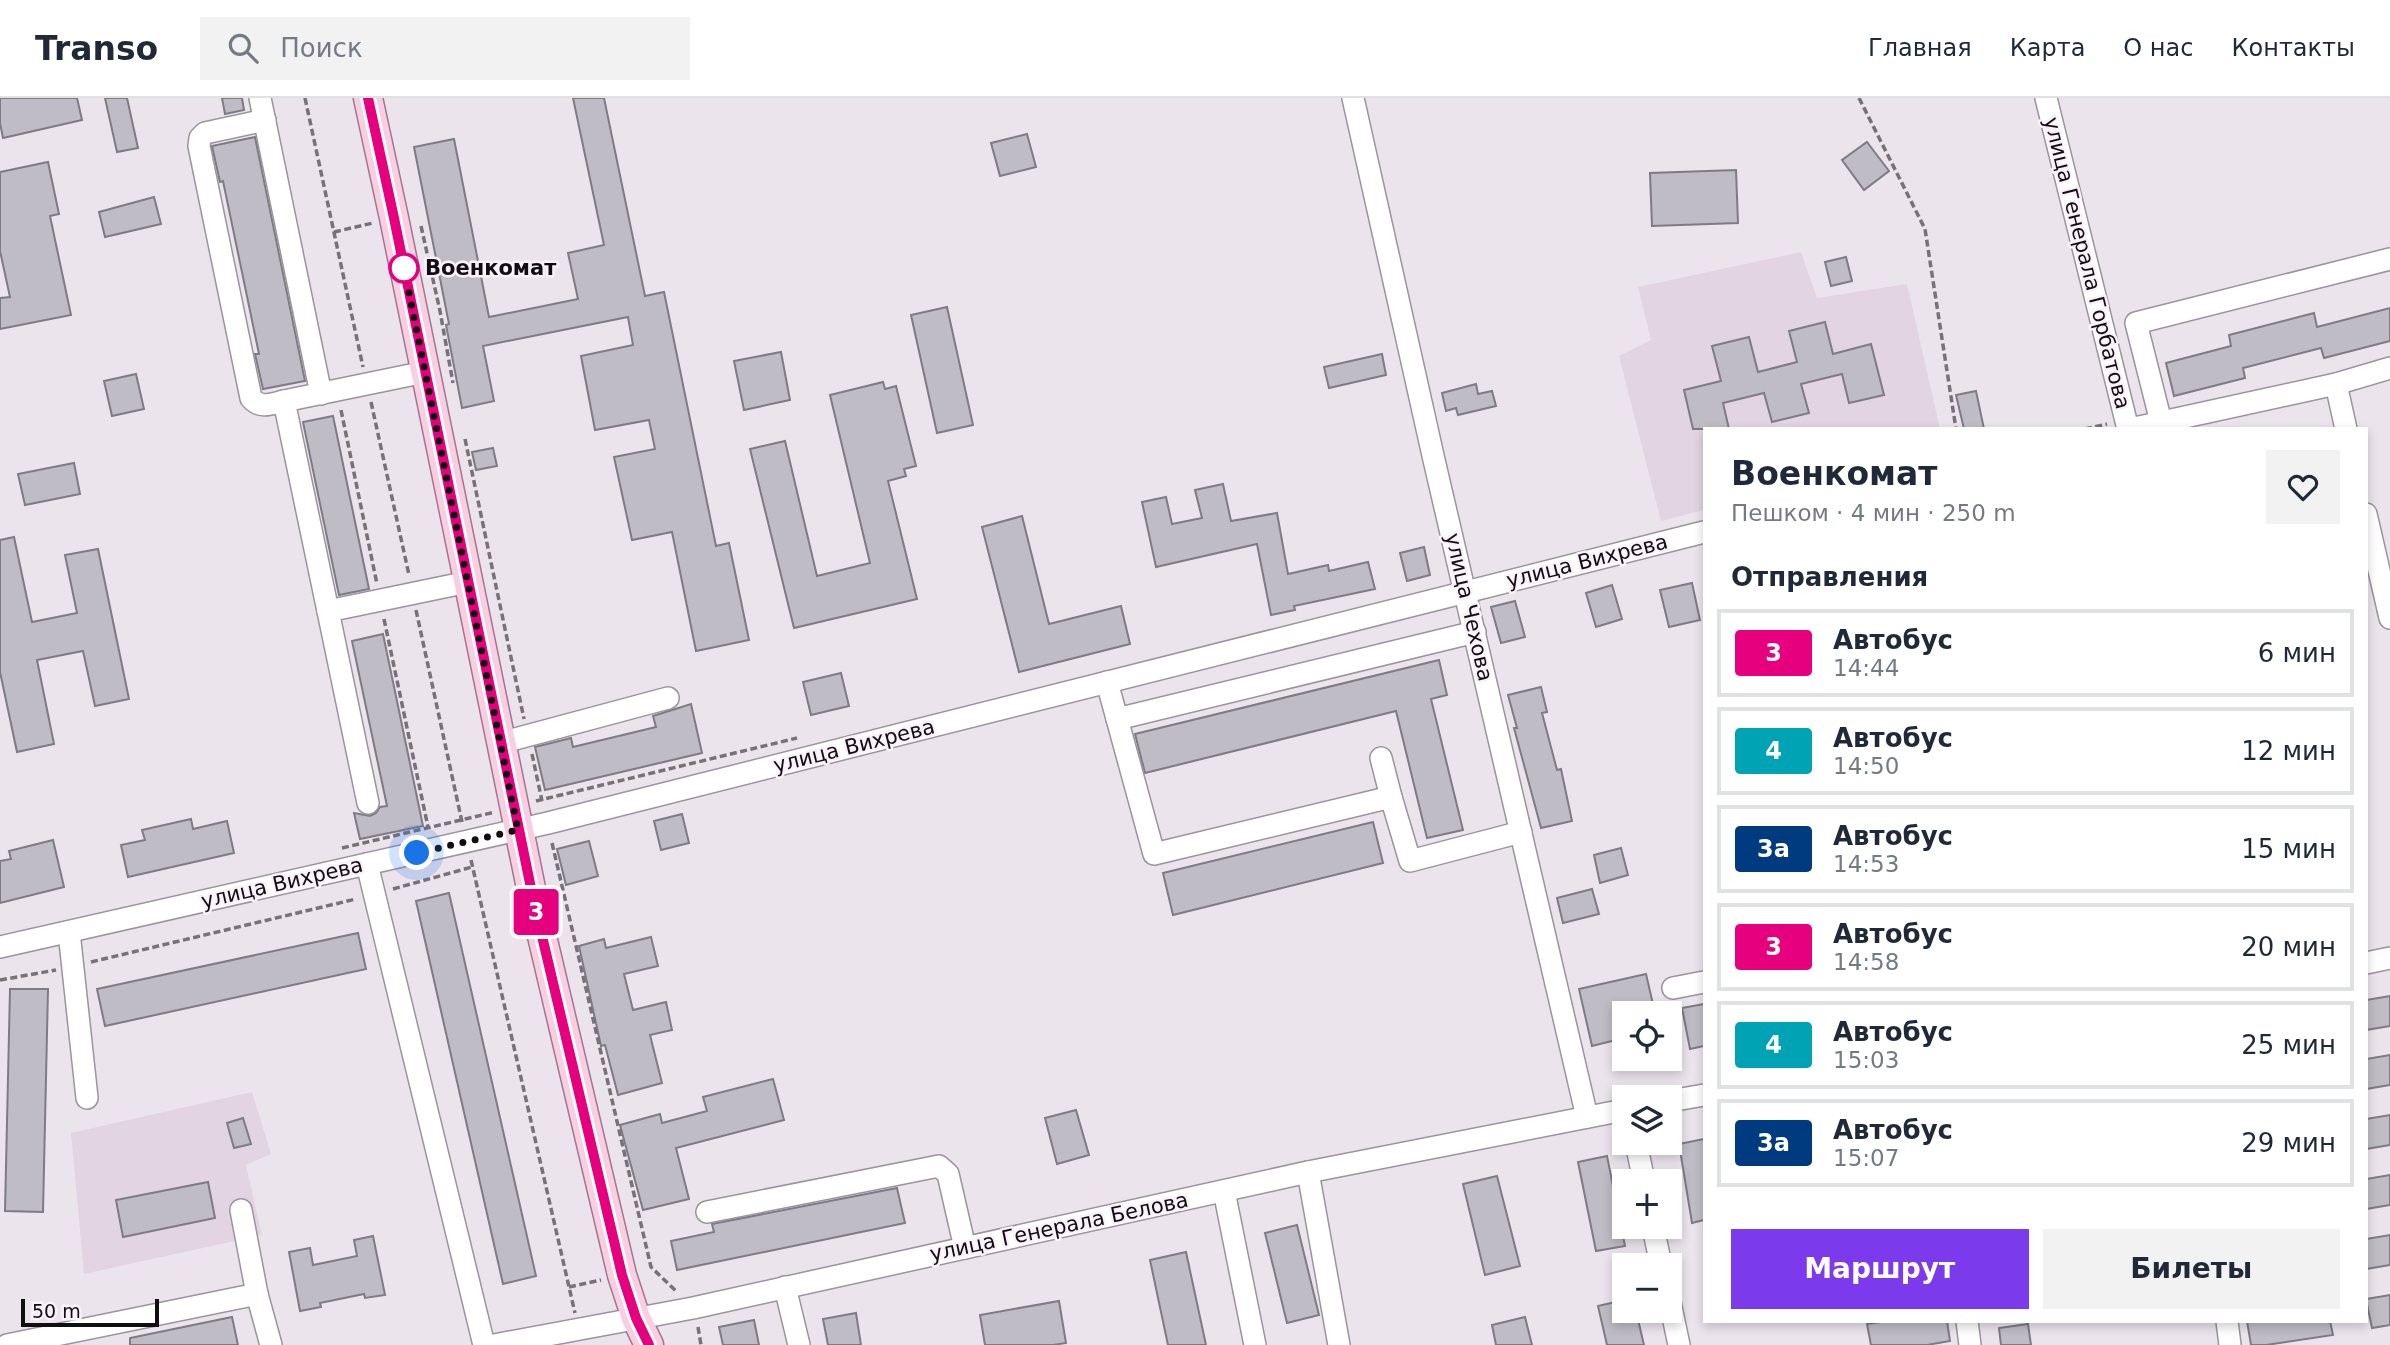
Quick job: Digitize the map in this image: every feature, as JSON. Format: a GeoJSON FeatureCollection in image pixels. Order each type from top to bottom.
{"type":"FeatureCollection","features":[{"type":"Feature","properties":{"kind":"main road"},"geometry":{"type":"LineString","coordinates":[[368,98],[518,830],[618,1261],[636,1318],[649,1345]]}},
{"type":"Feature","properties":{"kind":"street"},"geometry":{"type":"LineString","coordinates":[[260,98],[321,394]]}},
{"type":"Feature","properties":{"kind":"street","name":"улица Чехова"},"geometry":{"type":"LineString","coordinates":[[1353,98],[1587,1116]]}},
{"type":"Feature","properties":{"kind":"street","name":"улица Генерала Горбатова"},"geometry":{"type":"LineString","coordinates":[[2046,98],[2128,427]]}},
{"type":"Feature","properties":{"kind":"street"},"geometry":{"type":"LineString","coordinates":[[265,120],[205,133],[200,138],[199,146],[251,398],[262,406],[425,372]]}},
{"type":"Feature","properties":{"kind":"street"},"geometry":{"type":"LineString","coordinates":[[2161,422],[2136,323],[2390,259]]}},
{"type":"Feature","properties":{"kind":"street"},"geometry":{"type":"LineString","coordinates":[[2138,427],[2336,384],[2390,368]]}},
{"type":"Feature","properties":{"kind":"street"},"geometry":{"type":"LineString","coordinates":[[2336,384],[2346,427]]}},
{"type":"Feature","properties":{"kind":"street"},"geometry":{"type":"LineString","coordinates":[[284,401],[368,803]]}},
{"type":"Feature","properties":{"kind":"street"},"geometry":{"type":"LineString","coordinates":[[2368,523],[2390,618]]}},
{"type":"Feature","properties":{"kind":"street","name":"улица Вихрева"},"geometry":{"type":"LineString","coordinates":[[0,947],[518,830],[1703,532]]}},
{"type":"Feature","properties":{"kind":"street"},"geometry":{"type":"LineString","coordinates":[[328,611],[468,582]]}},
{"type":"Feature","properties":{"kind":"street"},"geometry":{"type":"LineString","coordinates":[[1117,719],[1475,632]]}},
{"type":"Feature","properties":{"kind":"street"},"geometry":{"type":"LineString","coordinates":[[1107,682],[1154,854],[1391,797]]}},
{"type":"Feature","properties":{"kind":"street"},"geometry":{"type":"LineString","coordinates":[[500,743],[668,698]]}},
{"type":"Feature","properties":{"kind":"street"},"geometry":{"type":"LineString","coordinates":[[1381,758],[1410,861],[1521,832]]}},
{"type":"Feature","properties":{"kind":"street"},"geometry":{"type":"LineString","coordinates":[[367,864],[484,1345]]}},
{"type":"Feature","properties":{"kind":"street"},"geometry":{"type":"LineString","coordinates":[[69,932],[87,1098]]}},
{"type":"Feature","properties":{"kind":"street"},"geometry":{"type":"LineString","coordinates":[[2368,963],[2390,958]]}},
{"type":"Feature","properties":{"kind":"street"},"geometry":{"type":"LineString","coordinates":[[1673,988],[1703,982]]}},
{"type":"Feature","properties":{"kind":"street"},"geometry":{"type":"LineString","coordinates":[[1682,1099],[1703,1095]]}},
{"type":"Feature","properties":{"kind":"street","name":"улица Генерала Белова"},"geometry":{"type":"LineString","coordinates":[[494,1345],[785,1287],[1308,1172],[1612,1112]]}},
{"type":"Feature","properties":{"kind":"street"},"geometry":{"type":"LineString","coordinates":[[707,1212],[939,1166],[948,1174],[965,1248]]}},
{"type":"Feature","properties":{"kind":"street"},"geometry":{"type":"LineString","coordinates":[[1308,1172],[1339,1345]]}},
{"type":"Feature","properties":{"kind":"street"},"geometry":{"type":"LineString","coordinates":[[1224,1191],[1255,1345]]}},
{"type":"Feature","properties":{"kind":"street"},"geometry":{"type":"LineString","coordinates":[[241,1210],[257,1294],[271,1345]]}},
{"type":"Feature","properties":{"kind":"street"},"geometry":{"type":"LineString","coordinates":[[785,1287],[799,1345]]}},
{"type":"Feature","properties":{"kind":"street"},"geometry":{"type":"LineString","coordinates":[[7,1345],[257,1294]]}},
{"type":"Feature","properties":{"kind":"street"},"geometry":{"type":"LineString","coordinates":[[1674,1323],[1679,1345]]}},
{"type":"Feature","properties":{"kind":"street"},"geometry":{"type":"LineString","coordinates":[[1967,1323],[1970,1345]]}},
{"type":"Feature","properties":{"kind":"street"},"geometry":{"type":"LineString","coordinates":[[2227,1323],[2230,1345]]}},
{"type":"Feature","properties":{"kind":"path"},"geometry":{"type":"LineString","coordinates":[[305,98],[472,867],[569,1287]]}},
{"type":"Feature","properties":{"kind":"path"},"geometry":{"type":"LineString","coordinates":[[1859,98],[1925,229],[1955,427]]}},
{"type":"Feature","properties":{"kind":"path"},"geometry":{"type":"LineString","coordinates":[[0,980],[72,967],[374,894],[472,867]]}},
{"type":"Feature","properties":{"kind":"shaded area"},"geometry":{"type":"Polygon","coordinates":[[[1801,252],[1817,298],[1907,284],[1940,427],[1703,427],[1703,510],[1661,521],[1619,356],[1651,340],[1638,287],[1801,252]]]}},
{"type":"Feature","properties":{"kind":"shaded area"},"geometry":{"type":"Polygon","coordinates":[[[252,1092],[271,1154],[246,1165],[262,1235],[84,1274],[71,1133],[252,1092]]]}},
{"type":"Feature","properties":{"kind":"building"},"geometry":{"type":"Polygon","coordinates":[[[0,98],[77,98],[82,120],[3,138],[0,98]]]}},
{"type":"Feature","properties":{"kind":"building"},"geometry":{"type":"Polygon","coordinates":[[[105,98],[127,98],[138,148],[117,152],[105,98]]]}},
{"type":"Feature","properties":{"kind":"building"},"geometry":{"type":"Polygon","coordinates":[[[222,98],[242,98],[244,110],[225,114],[222,98]]]}},
{"type":"Feature","properties":{"kind":"building"},"geometry":{"type":"Polygon","coordinates":[[[573,98],[604,98],[645,296],[664,292],[716,546],[729,543],[749,640],[696,651],[672,532],[632,540],[614,457],[655,449],[649,420],[595,430],[581,356],[633,345],[628,317],[483,346],[494,401],[462,408],[446,325],[449,324],[414,147],[454,139],[489,317],[578,299],[568,253],[604,245],[573,98]]]}},
{"type":"Feature","properties":{"kind":"building"},"geometry":{"type":"Polygon","coordinates":[[[1027,134],[1036,167],[1000,176],[991,143],[1027,134]]]}},
{"type":"Feature","properties":{"kind":"building"},"geometry":{"type":"Polygon","coordinates":[[[255,137],[305,381],[263,389],[255,354],[259,354],[223,181],[220,182],[212,146],[255,137]]]}},
{"type":"Feature","properties":{"kind":"building"},"geometry":{"type":"Polygon","coordinates":[[[1867,142],[1889,171],[1864,190],[1842,160],[1867,142]]]}},
{"type":"Feature","properties":{"kind":"building"},"geometry":{"type":"Polygon","coordinates":[[[48,162],[59,214],[50,216],[71,315],[0,329],[0,298],[10,297],[0,251],[0,172],[48,162]]]}},
{"type":"Feature","properties":{"kind":"building"},"geometry":{"type":"Polygon","coordinates":[[[1736,170],[1738,223],[1652,226],[1650,173],[1736,170]]]}},
{"type":"Feature","properties":{"kind":"building"},"geometry":{"type":"Polygon","coordinates":[[[154,197],[161,224],[105,237],[99,212],[154,197]]]}},
{"type":"Feature","properties":{"kind":"building"},"geometry":{"type":"Polygon","coordinates":[[[1846,257],[1852,281],[1831,286],[1825,262],[1846,257]]]}},
{"type":"Feature","properties":{"kind":"building"},"geometry":{"type":"Polygon","coordinates":[[[947,307],[973,425],[937,433],[911,315],[947,307]]]}},
{"type":"Feature","properties":{"kind":"building"},"geometry":{"type":"Polygon","coordinates":[[[2390,308],[2390,341],[2324,358],[2321,348],[2243,368],[2245,378],[2174,396],[2166,363],[2231,346],[2229,335],[2314,313],[2317,327],[2390,308]]]}},
{"type":"Feature","properties":{"kind":"building"},"geometry":{"type":"Polygon","coordinates":[[[1825,322],[1833,354],[1871,344],[1884,395],[1849,403],[1842,374],[1801,384],[1809,413],[1772,422],[1764,393],[1723,403],[1729,427],[1693,429],[1684,390],[1721,381],[1712,346],[1749,337],[1758,372],[1797,362],[1789,331],[1825,322]]]}},
{"type":"Feature","properties":{"kind":"building"},"geometry":{"type":"Polygon","coordinates":[[[781,352],[790,400],[744,410],[734,361],[781,352]]]}},
{"type":"Feature","properties":{"kind":"building"},"geometry":{"type":"Polygon","coordinates":[[[1382,354],[1386,375],[1329,388],[1324,367],[1382,354]]]}},
{"type":"Feature","properties":{"kind":"building"},"geometry":{"type":"Polygon","coordinates":[[[136,374],[144,409],[112,416],[104,381],[136,374]]]}},
{"type":"Feature","properties":{"kind":"building"},"geometry":{"type":"Polygon","coordinates":[[[883,382],[885,389],[896,386],[916,466],[904,469],[906,476],[888,481],[917,599],[794,628],[750,449],[785,441],[817,576],[870,563],[830,395],[883,382]]]}},
{"type":"Feature","properties":{"kind":"building"},"geometry":{"type":"Polygon","coordinates":[[[1476,384],[1478,394],[1492,391],[1496,406],[1458,415],[1456,408],[1446,411],[1442,393],[1476,384]]]}},
{"type":"Feature","properties":{"kind":"building"},"geometry":{"type":"Polygon","coordinates":[[[1976,391],[1984,427],[1964,427],[1956,395],[1976,391]]]}},
{"type":"Feature","properties":{"kind":"building"},"geometry":{"type":"Polygon","coordinates":[[[333,416],[369,589],[339,595],[303,422],[333,416]]]}},
{"type":"Feature","properties":{"kind":"building"},"geometry":{"type":"Polygon","coordinates":[[[493,448],[497,466],[476,470],[472,452],[493,448]]]}},
{"type":"Feature","properties":{"kind":"building"},"geometry":{"type":"Polygon","coordinates":[[[74,463],[80,494],[25,505],[18,474],[74,463]]]}},
{"type":"Feature","properties":{"kind":"building"},"geometry":{"type":"Polygon","coordinates":[[[1223,484],[1231,521],[1277,513],[1288,574],[1328,565],[1329,571],[1368,562],[1375,589],[1294,606],[1295,610],[1271,615],[1257,544],[1156,567],[1142,502],[1166,497],[1172,524],[1202,518],[1195,490],[1223,484]]]}},
{"type":"Feature","properties":{"kind":"building"},"geometry":{"type":"Polygon","coordinates":[[[1022,516],[1049,624],[1121,606],[1130,644],[1019,672],[982,527],[1022,516]]]}},
{"type":"Feature","properties":{"kind":"building"},"geometry":{"type":"Polygon","coordinates":[[[14,537],[32,622],[77,613],[65,555],[98,549],[129,699],[95,706],[83,651],[37,660],[54,744],[17,752],[0,672],[0,540],[14,537]]]}},
{"type":"Feature","properties":{"kind":"building"},"geometry":{"type":"Polygon","coordinates":[[[1424,547],[1430,575],[1407,581],[1400,553],[1424,547]]]}},
{"type":"Feature","properties":{"kind":"building"},"geometry":{"type":"Polygon","coordinates":[[[1692,583],[1700,620],[1669,627],[1660,590],[1692,583]]]}},
{"type":"Feature","properties":{"kind":"building"},"geometry":{"type":"Polygon","coordinates":[[[1612,585],[1622,619],[1596,627],[1586,593],[1612,585]]]}},
{"type":"Feature","properties":{"kind":"building"},"geometry":{"type":"Polygon","coordinates":[[[1515,601],[1525,637],[1501,643],[1491,607],[1515,601]]]}},
{"type":"Feature","properties":{"kind":"building"},"geometry":{"type":"Polygon","coordinates":[[[383,634],[423,826],[360,839],[354,813],[370,816],[380,807],[387,806],[352,641],[383,634]]]}},
{"type":"Feature","properties":{"kind":"building"},"geometry":{"type":"Polygon","coordinates":[[[1439,660],[1447,695],[1431,699],[1463,830],[1427,838],[1396,711],[1145,773],[1135,734],[1439,660]]]}},
{"type":"Feature","properties":{"kind":"building"},"geometry":{"type":"Polygon","coordinates":[[[841,673],[849,706],[811,715],[803,682],[841,673]]]}},
{"type":"Feature","properties":{"kind":"building"},"geometry":{"type":"Polygon","coordinates":[[[1541,687],[1547,712],[1542,713],[1557,770],[1561,769],[1572,821],[1541,828],[1514,728],[1517,728],[1508,695],[1541,687]]]}},
{"type":"Feature","properties":{"kind":"building"},"geometry":{"type":"Polygon","coordinates":[[[691,704],[702,753],[545,790],[535,747],[571,738],[573,747],[656,727],[653,716],[691,704]]]}},
{"type":"Feature","properties":{"kind":"building"},"geometry":{"type":"Polygon","coordinates":[[[682,814],[689,843],[661,850],[654,821],[682,814]]]}},
{"type":"Feature","properties":{"kind":"building"},"geometry":{"type":"Polygon","coordinates":[[[191,819],[193,829],[227,821],[234,853],[128,877],[121,845],[145,840],[142,830],[191,819]]]}},
{"type":"Feature","properties":{"kind":"building"},"geometry":{"type":"Polygon","coordinates":[[[1373,822],[1383,863],[1173,915],[1163,873],[1373,822]]]}},
{"type":"Feature","properties":{"kind":"building"},"geometry":{"type":"Polygon","coordinates":[[[53,840],[64,887],[0,903],[0,861],[11,859],[9,851],[53,840]]]}},
{"type":"Feature","properties":{"kind":"building"},"geometry":{"type":"Polygon","coordinates":[[[589,841],[598,876],[566,885],[557,849],[589,841]]]}},
{"type":"Feature","properties":{"kind":"building"},"geometry":{"type":"Polygon","coordinates":[[[1621,848],[1628,875],[1600,883],[1594,855],[1621,848]]]}},
{"type":"Feature","properties":{"kind":"building"},"geometry":{"type":"Polygon","coordinates":[[[1592,889],[1599,914],[1563,923],[1557,898],[1592,889]]]}},
{"type":"Feature","properties":{"kind":"building"},"geometry":{"type":"Polygon","coordinates":[[[449,893],[536,1276],[503,1284],[416,901],[449,893]]]}},
{"type":"Feature","properties":{"kind":"building"},"geometry":{"type":"Polygon","coordinates":[[[358,933],[366,969],[105,1026],[97,989],[358,933]]]}},
{"type":"Feature","properties":{"kind":"building"},"geometry":{"type":"Polygon","coordinates":[[[651,937],[658,966],[624,974],[633,1010],[666,1002],[672,1030],[650,1035],[662,1083],[618,1095],[605,1045],[601,1046],[579,946],[604,939],[606,948],[651,937]]]}},
{"type":"Feature","properties":{"kind":"building"},"geometry":{"type":"Polygon","coordinates":[[[1646,974],[1652,1001],[1612,1001],[1612,1041],[1592,1046],[1579,989],[1646,974]]]}},
{"type":"Feature","properties":{"kind":"building"},"geometry":{"type":"Polygon","coordinates":[[[10,989],[48,989],[43,1212],[5,1211],[10,989]]]}},
{"type":"Feature","properties":{"kind":"building"},"geometry":{"type":"Polygon","coordinates":[[[2390,996],[2390,1026],[2368,1030],[2368,1000],[2390,996]]]}},
{"type":"Feature","properties":{"kind":"building"},"geometry":{"type":"Polygon","coordinates":[[[1703,1004],[1703,1046],[1690,1049],[1682,1008],[1703,1004]]]}},
{"type":"Feature","properties":{"kind":"building"},"geometry":{"type":"Polygon","coordinates":[[[2390,1055],[2390,1085],[2368,1089],[2368,1059],[2390,1055]]]}},
{"type":"Feature","properties":{"kind":"building"},"geometry":{"type":"Polygon","coordinates":[[[773,1079],[784,1120],[676,1148],[689,1199],[643,1210],[620,1125],[660,1114],[662,1123],[707,1111],[703,1097],[773,1079]]]}},
{"type":"Feature","properties":{"kind":"building"},"geometry":{"type":"Polygon","coordinates":[[[1076,1110],[1089,1155],[1057,1164],[1045,1118],[1076,1110]]]}},
{"type":"Feature","properties":{"kind":"building"},"geometry":{"type":"Polygon","coordinates":[[[2390,1115],[2390,1145],[2368,1149],[2368,1119],[2390,1115]]]}},
{"type":"Feature","properties":{"kind":"building"},"geometry":{"type":"Polygon","coordinates":[[[243,1118],[251,1144],[234,1148],[227,1123],[243,1118]]]}},
{"type":"Feature","properties":{"kind":"building"},"geometry":{"type":"Polygon","coordinates":[[[1703,1139],[1703,1220],[1692,1223],[1681,1155],[1682,1143],[1703,1139]]]}},
{"type":"Feature","properties":{"kind":"building"},"geometry":{"type":"Polygon","coordinates":[[[1607,1156],[1612,1181],[1612,1239],[1624,1239],[1625,1246],[1596,1251],[1578,1162],[1607,1156]]]}},
{"type":"Feature","properties":{"kind":"building"},"geometry":{"type":"Polygon","coordinates":[[[2390,1175],[2390,1205],[2368,1209],[2368,1179],[2390,1175]]]}},
{"type":"Feature","properties":{"kind":"building"},"geometry":{"type":"Polygon","coordinates":[[[1497,1176],[1520,1266],[1485,1275],[1463,1184],[1497,1176]]]}},
{"type":"Feature","properties":{"kind":"building"},"geometry":{"type":"Polygon","coordinates":[[[208,1182],[215,1218],[123,1237],[116,1200],[208,1182]]]}},
{"type":"Feature","properties":{"kind":"building"},"geometry":{"type":"Polygon","coordinates":[[[897,1188],[905,1223],[677,1270],[671,1241],[714,1232],[712,1224],[897,1188]]]}},
{"type":"Feature","properties":{"kind":"building"},"geometry":{"type":"Polygon","coordinates":[[[1297,1225],[1319,1315],[1287,1323],[1265,1233],[1297,1225]]]}},
{"type":"Feature","properties":{"kind":"building"},"geometry":{"type":"Polygon","coordinates":[[[2390,1235],[2390,1265],[2368,1269],[2368,1239],[2390,1235]]]}},
{"type":"Feature","properties":{"kind":"building"},"geometry":{"type":"Polygon","coordinates":[[[373,1236],[385,1295],[365,1298],[364,1294],[320,1303],[321,1307],[300,1311],[289,1252],[310,1248],[313,1265],[357,1256],[354,1240],[373,1236]]]}},
{"type":"Feature","properties":{"kind":"building"},"geometry":{"type":"Polygon","coordinates":[[[1186,1252],[1206,1345],[1168,1345],[1150,1260],[1186,1252]]]}},
{"type":"Feature","properties":{"kind":"building"},"geometry":{"type":"Polygon","coordinates":[[[2390,1295],[2390,1325],[2372,1328],[2368,1299],[2390,1295]]]}},
{"type":"Feature","properties":{"kind":"building"},"geometry":{"type":"Polygon","coordinates":[[[1059,1301],[1066,1343],[985,1345],[980,1315],[1059,1301]]]}},
{"type":"Feature","properties":{"kind":"building"},"geometry":{"type":"Polygon","coordinates":[[[1612,1303],[1612,1323],[1639,1323],[1644,1345],[1607,1345],[1598,1306],[1612,1303]]]}},
{"type":"Feature","properties":{"kind":"building"},"geometry":{"type":"Polygon","coordinates":[[[856,1313],[861,1345],[828,1345],[823,1319],[856,1313]]]}},
{"type":"Feature","properties":{"kind":"building"},"geometry":{"type":"Polygon","coordinates":[[[232,1317],[238,1345],[130,1345],[130,1338],[232,1317]]]}},
{"type":"Feature","properties":{"kind":"building"},"geometry":{"type":"Polygon","coordinates":[[[1525,1317],[1532,1345],[1496,1345],[1492,1325],[1525,1317]]]}},
{"type":"Feature","properties":{"kind":"building"},"geometry":{"type":"Polygon","coordinates":[[[754,1320],[759,1345],[723,1345],[719,1327],[754,1320]]]}},
{"type":"Feature","properties":{"kind":"building"},"geometry":{"type":"Polygon","coordinates":[[[1947,1323],[1950,1341],[1927,1345],[1871,1345],[1867,1324],[1947,1323]]]}},
{"type":"Feature","properties":{"kind":"building"},"geometry":{"type":"Polygon","coordinates":[[[2247,1323],[2330,1323],[2333,1335],[2266,1345],[2251,1345],[2247,1323]]]}},
{"type":"Feature","properties":{"kind":"building"},"geometry":{"type":"Polygon","coordinates":[[[2028,1324],[2031,1345],[2001,1345],[1999,1328],[2028,1324]]]}},
{"type":"Feature","properties":{"kind":"bus line","name":"3"},"geometry":{"type":"LineString","coordinates":[[368,98],[533,898],[622,1275],[636,1318],[649,1345]]}},
{"type":"Feature","properties":{"kind":"place","name":"Военкомат"},"geometry":{"type":"Point","coordinates":[404,268]}},
{"type":"Feature","properties":{"kind":"route"},"geometry":{"type":"LineString","coordinates":[[404,268],[518,830],[417,853]]}}]}
